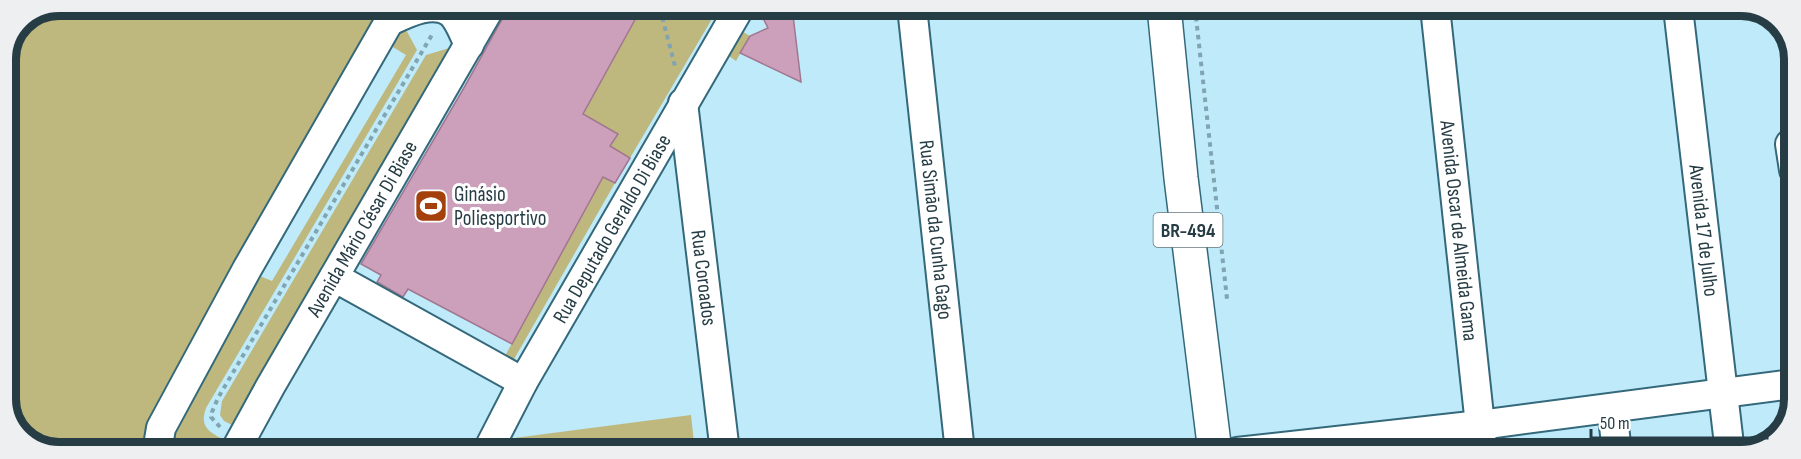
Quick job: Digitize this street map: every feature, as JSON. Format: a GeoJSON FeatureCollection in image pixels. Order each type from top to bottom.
{"type":"FeatureCollection","features":[{"type":"Feature","properties":{"kind":"main road","name":"BR-494"},"geometry":{"type":"LineString","coordinates":[[1165,17],[1181,178],[1214,442]]}},
{"type":"Feature","properties":{"kind":"street"},"geometry":{"type":"LineString","coordinates":[[159,442],[159,434],[166,418],[247,269],[392,17]]}},
{"type":"Feature","properties":{"kind":"street"},"geometry":{"type":"LineString","coordinates":[[453,17],[469,45]]}},
{"type":"Feature","properties":{"kind":"street","name":"Avenida Mário César Di Biase"},"geometry":{"type":"LineString","coordinates":[[240,442],[485,17]]}},
{"type":"Feature","properties":{"kind":"street","name":"Rua Deputado Geraldo Di Biase"},"geometry":{"type":"LineString","coordinates":[[492,442],[523,382],[734,17]]}},
{"type":"Feature","properties":{"kind":"street","name":"Rua Simão da Cunha Gago"},"geometry":{"type":"LineString","coordinates":[[913,17],[959,442]]}},
{"type":"Feature","properties":{"kind":"street","name":"Avenida Oscar de Almeida Gama"},"geometry":{"type":"LineString","coordinates":[[1436,17],[1482,439]]}},
{"type":"Feature","properties":{"kind":"street","name":"Avenida 17 de Julho"},"geometry":{"type":"LineString","coordinates":[[1679,17],[1729,442]]}},
{"type":"Feature","properties":{"kind":"street","name":"Rua Coroados"},"geometry":{"type":"LineString","coordinates":[[683,103],[724,442]]}},
{"type":"Feature","properties":{"kind":"street"},"geometry":{"type":"LineString","coordinates":[[334,277],[523,382]]}},
{"type":"Feature","properties":{"kind":"street"},"geometry":{"type":"LineString","coordinates":[[1430,442],[1482,439],[1612,408],[1784,385]]}},
{"type":"Feature","properties":{"kind":"street"},"geometry":{"type":"LineString","coordinates":[[1612,408],[1616,442]]}},
{"type":"Feature","properties":{"kind":"path"},"geometry":{"type":"LineString","coordinates":[[234,442],[211,417],[218,398],[441,17]]}},
{"type":"Feature","properties":{"kind":"path"},"geometry":{"type":"LineString","coordinates":[[662,17],[675,67]]}},
{"type":"Feature","properties":{"kind":"path"},"geometry":{"type":"LineString","coordinates":[[1195,17],[1228,308]]}},
{"type":"Feature","properties":{"kind":"shaded area"},"geometry":{"type":"Polygon","coordinates":[[[51,17],[377,17],[146,435],[146,442],[51,442],[33,434],[24,424],[18,411],[16,59],[24,35],[35,24],[51,17]]]}},
{"type":"Feature","properties":{"kind":"shaded area"},"geometry":{"type":"Polygon","coordinates":[[[636,17],[654,19],[655,17],[713,17],[630,158],[610,146],[617,134],[576,126],[636,17]]]}},
{"type":"Feature","properties":{"kind":"shaded area"},"geometry":{"type":"Polygon","coordinates":[[[404,26],[417,50],[206,408],[204,420],[207,429],[226,442],[172,442],[169,434],[253,273],[272,281],[406,55],[388,44],[404,26]]]}},
{"type":"Feature","properties":{"kind":"shaded area"},"geometry":{"type":"Polygon","coordinates":[[[740,30],[750,36],[736,61],[726,54],[740,30]]]}},
{"type":"Feature","properties":{"kind":"shaded area"},"geometry":{"type":"Polygon","coordinates":[[[456,46],[234,426],[224,421],[220,415],[222,401],[426,55],[456,46]]]}},
{"type":"Feature","properties":{"kind":"shaded area"},"geometry":{"type":"Polygon","coordinates":[[[603,177],[615,183],[513,361],[505,356],[603,177]]]}},
{"type":"Feature","properties":{"kind":"shaded area"},"geometry":{"type":"Polygon","coordinates":[[[691,415],[694,442],[514,442],[514,438],[691,415]]]}},
{"type":"Feature","properties":{"kind":"building"},"geometry":{"type":"Polygon","coordinates":[[[503,17],[636,17],[583,114],[618,134],[610,146],[630,158],[615,183],[603,177],[512,344],[408,289],[403,297],[377,282],[381,275],[361,264],[503,17]]]}},
{"type":"Feature","properties":{"kind":"building"},"geometry":{"type":"Polygon","coordinates":[[[762,17],[793,17],[801,82],[740,53],[750,36],[768,28],[762,17]]]}},
{"type":"Feature","properties":{"kind":"place","name":"Ginásio Poliesportivo"},"geometry":{"type":"Point","coordinates":[431,206]}}]}
